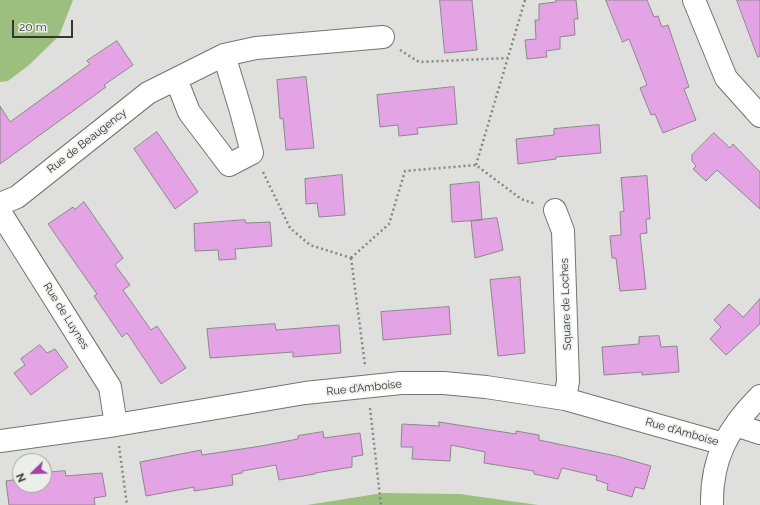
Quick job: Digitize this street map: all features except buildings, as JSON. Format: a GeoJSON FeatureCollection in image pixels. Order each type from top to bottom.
{"type":"FeatureCollection","features":[{"type":"Feature","properties":{"kind":"street"},"geometry":{"type":"LineString","coordinates":[[694,0],[726,78],[760,116]]}},
{"type":"Feature","properties":{"kind":"street","name":"Rue de Beaugency"},"geometry":{"type":"LineString","coordinates":[[0,204],[17,197],[148,93],[224,55],[256,48],[383,38]]}},
{"type":"Feature","properties":{"kind":"street"},"geometry":{"type":"LineString","coordinates":[[176,79],[190,112],[229,165],[252,153],[242,111],[224,55]]}},
{"type":"Feature","properties":{"kind":"street","name":"Square de Loches"},"geometry":{"type":"LineString","coordinates":[[555,210],[563,231],[568,381],[566,398]]}},
{"type":"Feature","properties":{"kind":"street","name":"Rue de Luynes"},"geometry":{"type":"LineString","coordinates":[[0,212],[110,387],[116,426]]}},
{"type":"Feature","properties":{"kind":"street","name":"Rue d’Amboise"},"geometry":{"type":"LineString","coordinates":[[0,441],[116,426],[305,393],[400,383],[444,383],[566,398],[724,444]]}},
{"type":"Feature","properties":{"kind":"street"},"geometry":{"type":"LineString","coordinates":[[712,505],[712,488],[715,465],[724,444],[749,407],[760,396]]}},
{"type":"Feature","properties":{"kind":"street"},"geometry":{"type":"LineString","coordinates":[[736,425],[760,433]]}},
{"type":"Feature","properties":{"kind":"path"},"geometry":{"type":"LineString","coordinates":[[476,165],[525,0]]}},
{"type":"Feature","properties":{"kind":"path"},"geometry":{"type":"LineString","coordinates":[[383,38],[419,62],[508,58]]}},
{"type":"Feature","properties":{"kind":"path"},"geometry":{"type":"LineString","coordinates":[[252,153],[290,228],[310,245],[351,258]]}},
{"type":"Feature","properties":{"kind":"path"},"geometry":{"type":"LineString","coordinates":[[351,258],[389,224],[405,171],[476,165],[521,199],[555,210]]}},
{"type":"Feature","properties":{"kind":"path"},"geometry":{"type":"LineString","coordinates":[[351,258],[368,387],[381,505]]}},
{"type":"Feature","properties":{"kind":"path"},"geometry":{"type":"LineString","coordinates":[[116,426],[127,505]]}},
{"type":"Feature","properties":{"kind":"green space"},"geometry":{"type":"Polygon","coordinates":[[[0,0],[73,0],[59,36],[29,65],[8,81],[0,82],[0,0]]]}},
{"type":"Feature","properties":{"kind":"green space"},"geometry":{"type":"Polygon","coordinates":[[[383,493],[460,494],[538,505],[307,505],[383,493]]]}}]}
